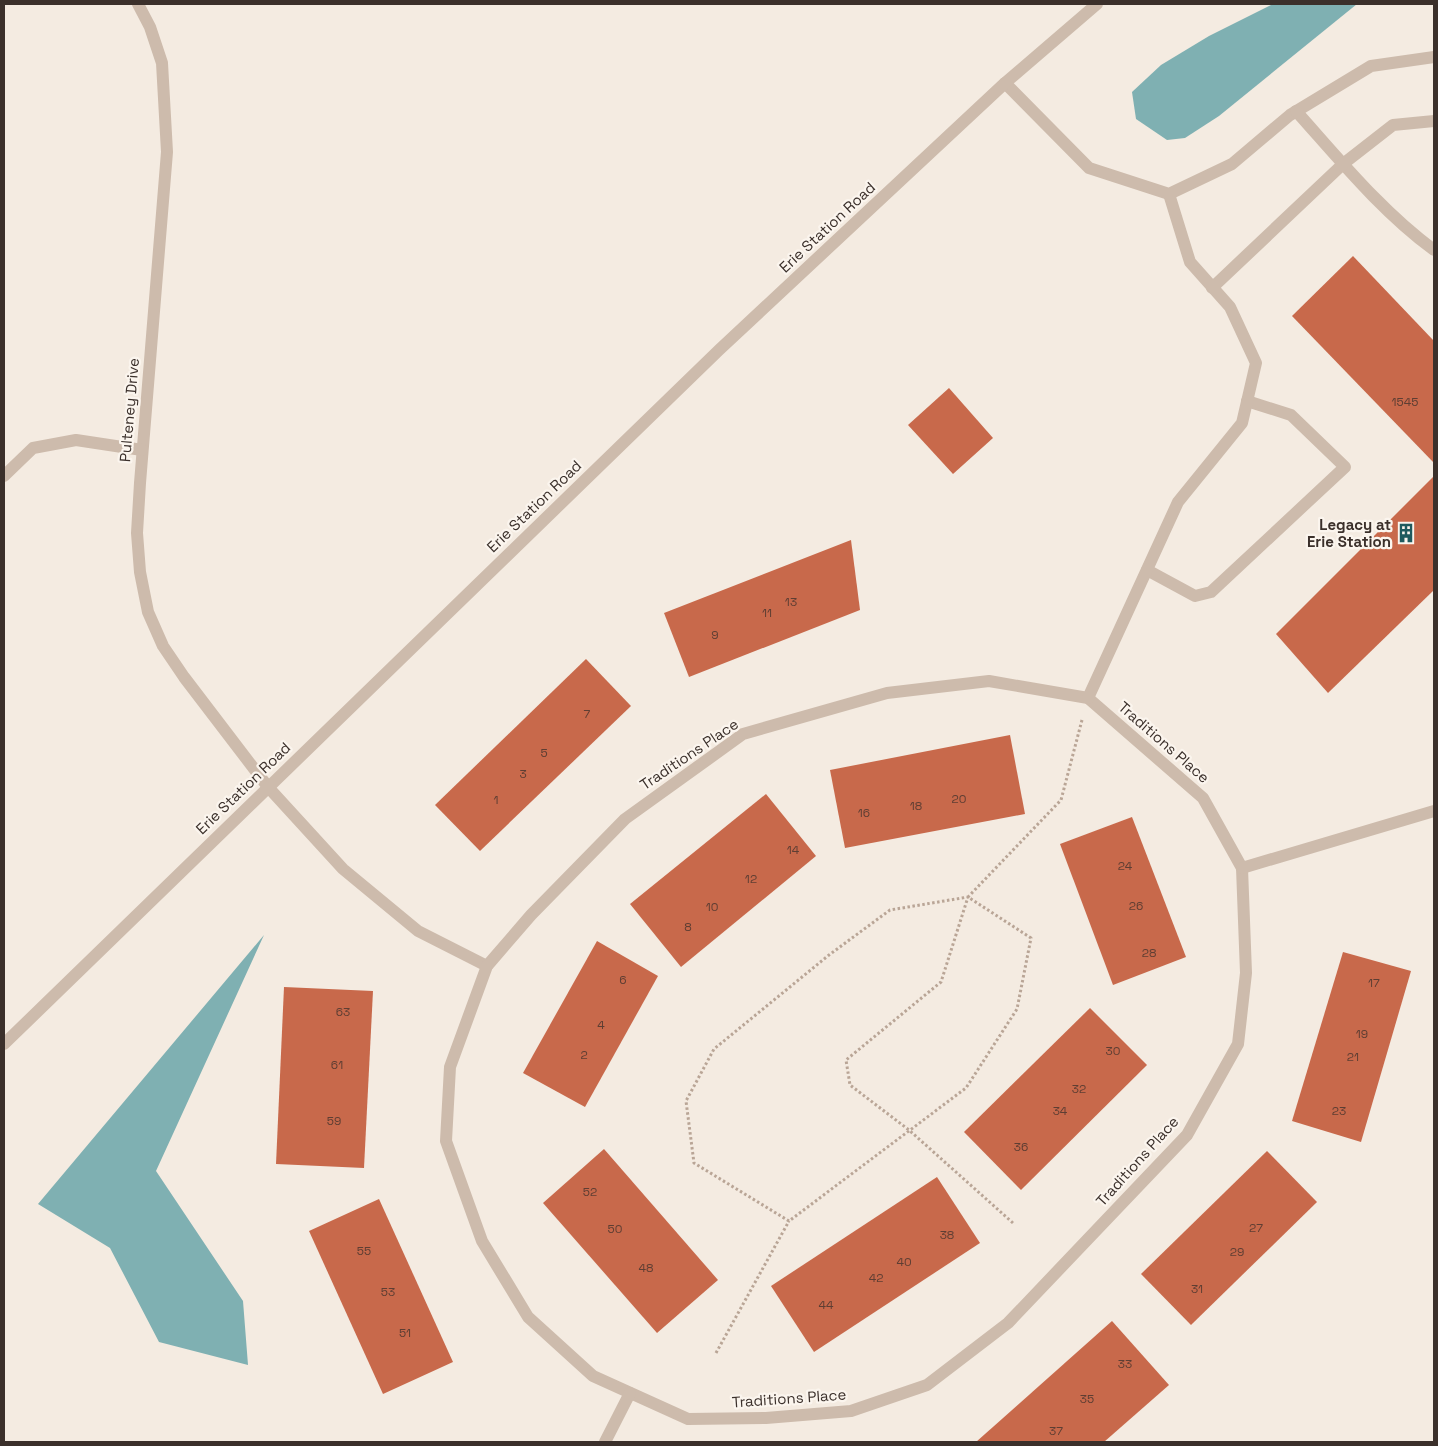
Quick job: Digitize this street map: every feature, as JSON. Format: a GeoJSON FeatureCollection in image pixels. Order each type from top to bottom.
{"type":"FeatureCollection","features":[{"type":"Feature","properties":{"kind":"street","name":"Pulteney Drive"},"geometry":{"type":"LineString","coordinates":[[138,4],[150,27],[162,63],[167,152],[142,450],[137,533],[140,572],[148,612],[163,646],[268,787],[343,869],[418,931],[487,966]]}},
{"type":"Feature","properties":{"kind":"street","name":"Erie Station Road"},"geometry":{"type":"LineString","coordinates":[[4,1044],[719,350],[1005,83],[1097,4]]}},
{"type":"Feature","properties":{"kind":"street"},"geometry":{"type":"LineString","coordinates":[[1005,83],[1089,168],[1169,194],[1232,164],[1296,111],[1371,66],[1434,57]]}},
{"type":"Feature","properties":{"kind":"street"},"geometry":{"type":"LineString","coordinates":[[1296,111],[1343,164],[1414,235],[1434,250]]}},
{"type":"Feature","properties":{"kind":"street"},"geometry":{"type":"LineString","coordinates":[[1212,288],[1343,164],[1393,125],[1434,121]]}},
{"type":"Feature","properties":{"kind":"street"},"geometry":{"type":"LineString","coordinates":[[1088,698],[1178,502],[1242,423],[1256,363],[1230,307],[1190,262],[1169,194]]}},
{"type":"Feature","properties":{"kind":"street"},"geometry":{"type":"LineString","coordinates":[[1147,570],[1195,596],[1211,592],[1345,467],[1291,415],[1247,401]]}},
{"type":"Feature","properties":{"kind":"street"},"geometry":{"type":"LineString","coordinates":[[4,476],[33,448],[76,440],[142,450]]}},
{"type":"Feature","properties":{"kind":"street","name":"Traditions Place"},"geometry":{"type":"LineString","coordinates":[[989,681],[1088,698],[1204,798],[1242,868],[1246,973],[1238,1044],[1187,1135],[1008,1323],[927,1385],[851,1411],[766,1418],[688,1419],[593,1376],[528,1317],[482,1241],[446,1141],[450,1067],[487,966],[531,916],[625,819],[743,734],[887,692],[989,681]]}},
{"type":"Feature","properties":{"kind":"street"},"geometry":{"type":"LineString","coordinates":[[1242,868],[1434,810]]}},
{"type":"Feature","properties":{"kind":"street"},"geometry":{"type":"LineString","coordinates":[[605,1442],[630,1392]]}},
{"type":"Feature","properties":{"kind":"path"},"geometry":{"type":"LineString","coordinates":[[1013,1223],[909,1130],[850,1085],[846,1060],[941,982],[968,897],[1061,800],[1088,698]]}},
{"type":"Feature","properties":{"kind":"path"},"geometry":{"type":"LineString","coordinates":[[716,1353],[789,1220],[966,1088],[1017,1009],[1031,938],[968,897],[890,910],[829,955],[714,1049],[686,1101],[694,1163],[789,1220]]}},
{"type":"Feature","properties":{"kind":"water"},"geometry":{"type":"Polygon","coordinates":[[[1273,4],[1357,4],[1219,116],[1185,138],[1167,140],[1136,119],[1132,92],[1161,65],[1209,36],[1273,4]]]}},
{"type":"Feature","properties":{"kind":"water"},"geometry":{"type":"Polygon","coordinates":[[[264,935],[156,1171],[243,1301],[248,1365],[159,1342],[110,1248],[38,1204],[264,935]]]}},
{"type":"Feature","properties":{"kind":"building"},"geometry":{"type":"Polygon","coordinates":[[[1353,256],[1434,341],[1434,463],[1292,316],[1353,256]]]}},
{"type":"Feature","properties":{"kind":"building"},"geometry":{"type":"Polygon","coordinates":[[[949,388],[993,438],[953,474],[908,425],[949,388]]]}},
{"type":"Feature","properties":{"kind":"building","name":"Legacy at Erie Station"},"geometry":{"type":"Polygon","coordinates":[[[1434,476],[1434,590],[1328,693],[1276,634],[1434,476]]]}},
{"type":"Feature","properties":{"kind":"building"},"geometry":{"type":"Polygon","coordinates":[[[851,540],[860,610],[689,677],[664,613],[851,540]]]}},
{"type":"Feature","properties":{"kind":"building"},"geometry":{"type":"Polygon","coordinates":[[[586,659],[631,706],[480,851],[435,805],[586,659]]]}},
{"type":"Feature","properties":{"kind":"building"},"geometry":{"type":"Polygon","coordinates":[[[1010,735],[1025,814],[845,848],[830,770],[1010,735]]]}},
{"type":"Feature","properties":{"kind":"building"},"geometry":{"type":"Polygon","coordinates":[[[766,794],[816,856],[681,967],[630,904],[766,794]]]}},
{"type":"Feature","properties":{"kind":"building"},"geometry":{"type":"Polygon","coordinates":[[[1132,817],[1186,957],[1113,985],[1060,844],[1132,817]]]}},
{"type":"Feature","properties":{"kind":"building"},"geometry":{"type":"Polygon","coordinates":[[[597,941],[658,976],[585,1107],[523,1073],[597,941]]]}},
{"type":"Feature","properties":{"kind":"building"},"geometry":{"type":"Polygon","coordinates":[[[1343,952],[1411,971],[1361,1142],[1292,1121],[1343,952]]]}},
{"type":"Feature","properties":{"kind":"building"},"geometry":{"type":"Polygon","coordinates":[[[284,987],[373,991],[364,1168],[276,1164],[284,987]]]}},
{"type":"Feature","properties":{"kind":"building"},"geometry":{"type":"Polygon","coordinates":[[[1090,1008],[1147,1065],[1021,1190],[964,1132],[1090,1008]]]}},
{"type":"Feature","properties":{"kind":"building"},"geometry":{"type":"Polygon","coordinates":[[[604,1149],[718,1280],[657,1333],[543,1203],[604,1149]]]}},
{"type":"Feature","properties":{"kind":"building"},"geometry":{"type":"Polygon","coordinates":[[[1267,1151],[1317,1202],[1191,1325],[1141,1274],[1267,1151]]]}},
{"type":"Feature","properties":{"kind":"building"},"geometry":{"type":"Polygon","coordinates":[[[937,1177],[980,1243],[814,1352],[771,1286],[937,1177]]]}},
{"type":"Feature","properties":{"kind":"building"},"geometry":{"type":"Polygon","coordinates":[[[379,1199],[453,1362],[383,1394],[309,1231],[379,1199]]]}},
{"type":"Feature","properties":{"kind":"building"},"geometry":{"type":"Polygon","coordinates":[[[1112,1321],[1169,1385],[1104,1442],[976,1442],[1112,1321]]]}},
{"type":"Feature","properties":{"kind":"place","name":"Legacy at Erie Station"},"geometry":{"type":"Point","coordinates":[1406,533]}}]}
